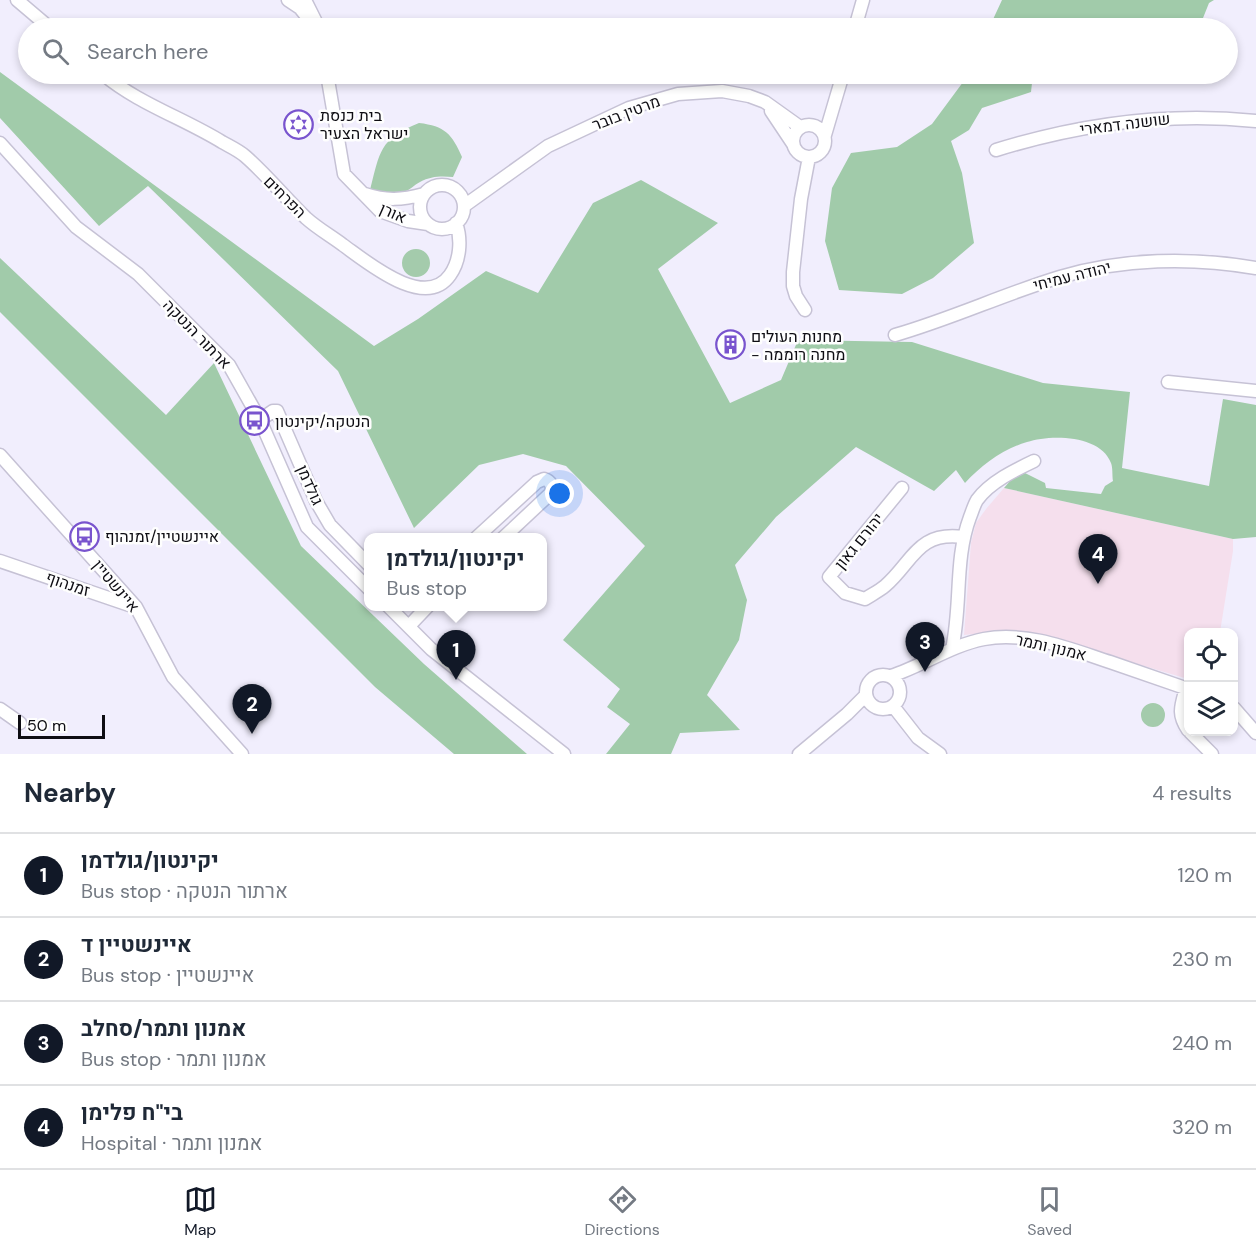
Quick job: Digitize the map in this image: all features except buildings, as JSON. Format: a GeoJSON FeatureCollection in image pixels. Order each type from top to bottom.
{"type":"FeatureCollection","features":[{"type":"Feature","properties":{"kind":"street"},"geometry":{"type":"LineString","coordinates":[[16,0],[38,18]]}},
{"type":"Feature","properties":{"kind":"street"},"geometry":{"type":"LineString","coordinates":[[289,0],[308,18]]}},
{"type":"Feature","properties":{"kind":"street"},"geometry":{"type":"LineString","coordinates":[[305,0],[315,18]]}},
{"type":"Feature","properties":{"kind":"street"},"geometry":{"type":"LineString","coordinates":[[858,18],[863,0]]}},
{"type":"Feature","properties":{"kind":"street","name":"הפרחים"},"geometry":{"type":"LineString","coordinates":[[118,84],[144,101],[206,132],[244,155],[308,220],[384,275],[413,286],[443,284],[457,263],[460,238],[456,223]]}},
{"type":"Feature","properties":{"kind":"street","name":"אורן"},"geometry":{"type":"LineString","coordinates":[[329,84],[344,174],[380,211],[408,221],[433,226]]}},
{"type":"Feature","properties":{"kind":"street"},"geometry":{"type":"LineString","coordinates":[[765,102],[800,151],[816,155],[823,149],[840,84]]}},
{"type":"Feature","properties":{"kind":"street","name":"מרטין בובר"},"geometry":{"type":"LineString","coordinates":[[462,201],[500,181],[548,146],[598,122],[648,102],[678,94],[722,91],[749,96],[765,102],[805,126]]}},
{"type":"Feature","properties":{"kind":"street"},"geometry":{"type":"LineString","coordinates":[[805,310],[796,296],[793,279],[801,199],[800,151],[794,134],[820,118],[835,99]]}},
{"type":"Feature","properties":{"kind":"street","name":"שושנה דמארי"},"geometry":{"type":"LineString","coordinates":[[996,150],[1033,138],[1122,123],[1174,118],[1222,117],[1256,121]]}},
{"type":"Feature","properties":{"kind":"street"},"geometry":{"type":"LineString","coordinates":[[805,126],[819,128],[825,135]]}},
{"type":"Feature","properties":{"kind":"street","name":"ארתור הנטקה"},"geometry":{"type":"LineString","coordinates":[[0,143],[76,227],[138,274],[229,364],[260,420],[307,527],[364,584]]}},
{"type":"Feature","properties":{"kind":"street"},"geometry":{"type":"LineString","coordinates":[[433,226],[447,228],[456,223],[463,213],[462,201],[450,187],[445,185],[435,186],[424,194],[420,207],[421,214],[433,226],[450,239],[458,254]]}},
{"type":"Feature","properties":{"kind":"street","name":"אורן"},"geometry":{"type":"LineString","coordinates":[[361,193],[388,200],[406,200],[424,194]]}},
{"type":"Feature","properties":{"kind":"street","name":"יהודה עמיחי"},"geometry":{"type":"LineString","coordinates":[[895,334],[1063,276],[1103,267],[1150,261],[1256,268]]}},
{"type":"Feature","properties":{"kind":"street"},"geometry":{"type":"LineString","coordinates":[[1168,382],[1256,391]]}},
{"type":"Feature","properties":{"kind":"street","name":"גולדמן"},"geometry":{"type":"LineString","coordinates":[[260,420],[273,411],[277,411],[280,415],[316,501],[330,525],[364,560]]}},
{"type":"Feature","properties":{"kind":"street","name":"איינשטיין"},"geometry":{"type":"LineString","coordinates":[[0,455],[136,607],[172,677],[242,754]]}},
{"type":"Feature","properties":{"kind":"street"},"geometry":{"type":"LineString","coordinates":[[952,649],[958,618],[957,594],[963,537],[977,500],[1007,475],[1034,461]]}},
{"type":"Feature","properties":{"kind":"street"},"geometry":{"type":"LineString","coordinates":[[481,533],[537,482],[547,480],[552,486],[551,493],[507,533]]}},
{"type":"Feature","properties":{"kind":"street","name":"יהורם גאון"},"geometry":{"type":"LineString","coordinates":[[902,488],[829,577],[845,593],[865,599],[885,586],[920,546],[949,536],[963,537]]}},
{"type":"Feature","properties":{"kind":"street","name":"זמנהוף"},"geometry":{"type":"LineString","coordinates":[[0,561],[136,607]]}},
{"type":"Feature","properties":{"kind":"street"},"geometry":{"type":"LineString","coordinates":[[393,611],[431,649],[564,754]]}},
{"type":"Feature","properties":{"kind":"street"},"geometry":{"type":"LineString","coordinates":[[409,626],[423,611]]}},
{"type":"Feature","properties":{"kind":"street","name":"אמנון ותמר"},"geometry":{"type":"LineString","coordinates":[[895,681],[952,649],[1000,637],[1041,641],[1184,688]]}},
{"type":"Feature","properties":{"kind":"street"},"geometry":{"type":"LineString","coordinates":[[847,714],[874,707],[882,709],[893,706],[899,698],[895,681],[880,675],[867,684],[867,700],[874,707]]}},
{"type":"Feature","properties":{"kind":"street"},"geometry":{"type":"LineString","coordinates":[[799,754],[866,695]]}},
{"type":"Feature","properties":{"kind":"street"},"geometry":{"type":"LineString","coordinates":[[1184,698],[1180,710],[1184,723]]}},
{"type":"Feature","properties":{"kind":"street"},"geometry":{"type":"LineString","coordinates":[[893,706],[918,738],[940,754]]}},
{"type":"Feature","properties":{"kind":"street"},"geometry":{"type":"LineString","coordinates":[[0,709],[20,723]]}},
{"type":"Feature","properties":{"kind":"street"},"geometry":{"type":"LineString","coordinates":[[1238,713],[1256,733]]}},
{"type":"Feature","properties":{"kind":"street"},"geometry":{"type":"LineString","coordinates":[[1194,736],[1212,754]]}},
{"type":"Feature","properties":{"kind":"shaded area"},"geometry":{"type":"Polygon","coordinates":[[[1004,488],[1233,539],[1221,628],[1184,628],[1184,678],[1050,638],[1001,631],[964,635],[971,543],[976,523],[1004,488]]]}},
{"type":"Feature","properties":{"kind":"green space"},"geometry":{"type":"Polygon","coordinates":[[[1002,0],[1214,0],[1209,3],[1203,18],[994,18],[1002,0]]]}},
{"type":"Feature","properties":{"kind":"green space"},"geometry":{"type":"Polygon","coordinates":[[[0,72],[374,346],[418,319],[486,271],[538,293],[593,203],[641,180],[718,223],[658,269],[730,403],[781,380],[798,340],[912,342],[1043,383],[1130,392],[1122,468],[1209,486],[1223,399],[1256,405],[1256,537],[1233,539],[1004,488],[1016,474],[1023,472],[1045,483],[1046,488],[1101,494],[1105,486],[1113,481],[1111,463],[1106,454],[1097,447],[1074,439],[1037,439],[1018,445],[993,458],[965,483],[956,470],[934,491],[856,447],[776,517],[735,565],[747,600],[739,640],[707,695],[740,730],[680,733],[671,754],[606,754],[630,724],[607,707],[620,689],[563,640],[645,546],[566,466],[523,454],[479,465],[414,528],[338,371],[148,186],[99,226],[0,118],[0,72]]]}},
{"type":"Feature","properties":{"kind":"green space"},"geometry":{"type":"Polygon","coordinates":[[[962,84],[1032,84],[1031,92],[982,108],[969,130],[951,141],[962,173],[974,243],[933,278],[902,294],[839,290],[825,241],[832,188],[851,153],[897,147],[932,124],[962,84]]]}},
{"type":"Feature","properties":{"kind":"green space"},"geometry":{"type":"Polygon","coordinates":[[[419,123],[441,129],[455,142],[462,157],[453,177],[428,179],[406,191],[395,194],[370,190],[383,148],[396,135],[419,123]]]}},
{"type":"Feature","properties":{"kind":"green space"},"geometry":{"type":"Polygon","coordinates":[[[416,249],[426,253],[430,263],[426,273],[416,277],[406,273],[402,263],[406,253],[416,249]]]}},
{"type":"Feature","properties":{"kind":"green space"},"geometry":{"type":"Polygon","coordinates":[[[0,258],[166,415],[214,363],[301,546],[364,606],[364,611],[369,611],[424,664],[527,754],[454,754],[375,687],[0,312],[0,258]]]}},
{"type":"Feature","properties":{"kind":"green space"},"geometry":{"type":"Polygon","coordinates":[[[1153,703],[1162,706],[1165,715],[1162,724],[1153,727],[1144,724],[1141,715],[1144,706],[1153,703]]]}},
{"type":"Feature","properties":{"kind":"place","name":"בית כנסת ישראל הצעיר"},"geometry":{"type":"Point","coordinates":[299,124]}},
{"type":"Feature","properties":{"kind":"place","name":"מחנות העולים - מחנה רוממה"},"geometry":{"type":"Point","coordinates":[730,345]}},
{"type":"Feature","properties":{"kind":"place","name":"הנטקה/יקינטון"},"geometry":{"type":"Point","coordinates":[254,421]}},
{"type":"Feature","properties":{"kind":"place","name":"איינשטיין/זמנהוף"},"geometry":{"type":"Point","coordinates":[84,536]}},
{"type":"Feature","properties":{"kind":"place","name":"בי\"ח פלימן"},"geometry":{"type":"Point","coordinates":[1098,584]}},
{"type":"Feature","properties":{"kind":"place","name":"אמנון ותמר/סחלב"},"geometry":{"type":"Point","coordinates":[925,672]}},
{"type":"Feature","properties":{"kind":"place","name":"יקינטון/גולדמן"},"geometry":{"type":"Point","coordinates":[456,680]}},
{"type":"Feature","properties":{"kind":"place","name":"איינשטיין ד"},"geometry":{"type":"Point","coordinates":[252,734]}}]}
